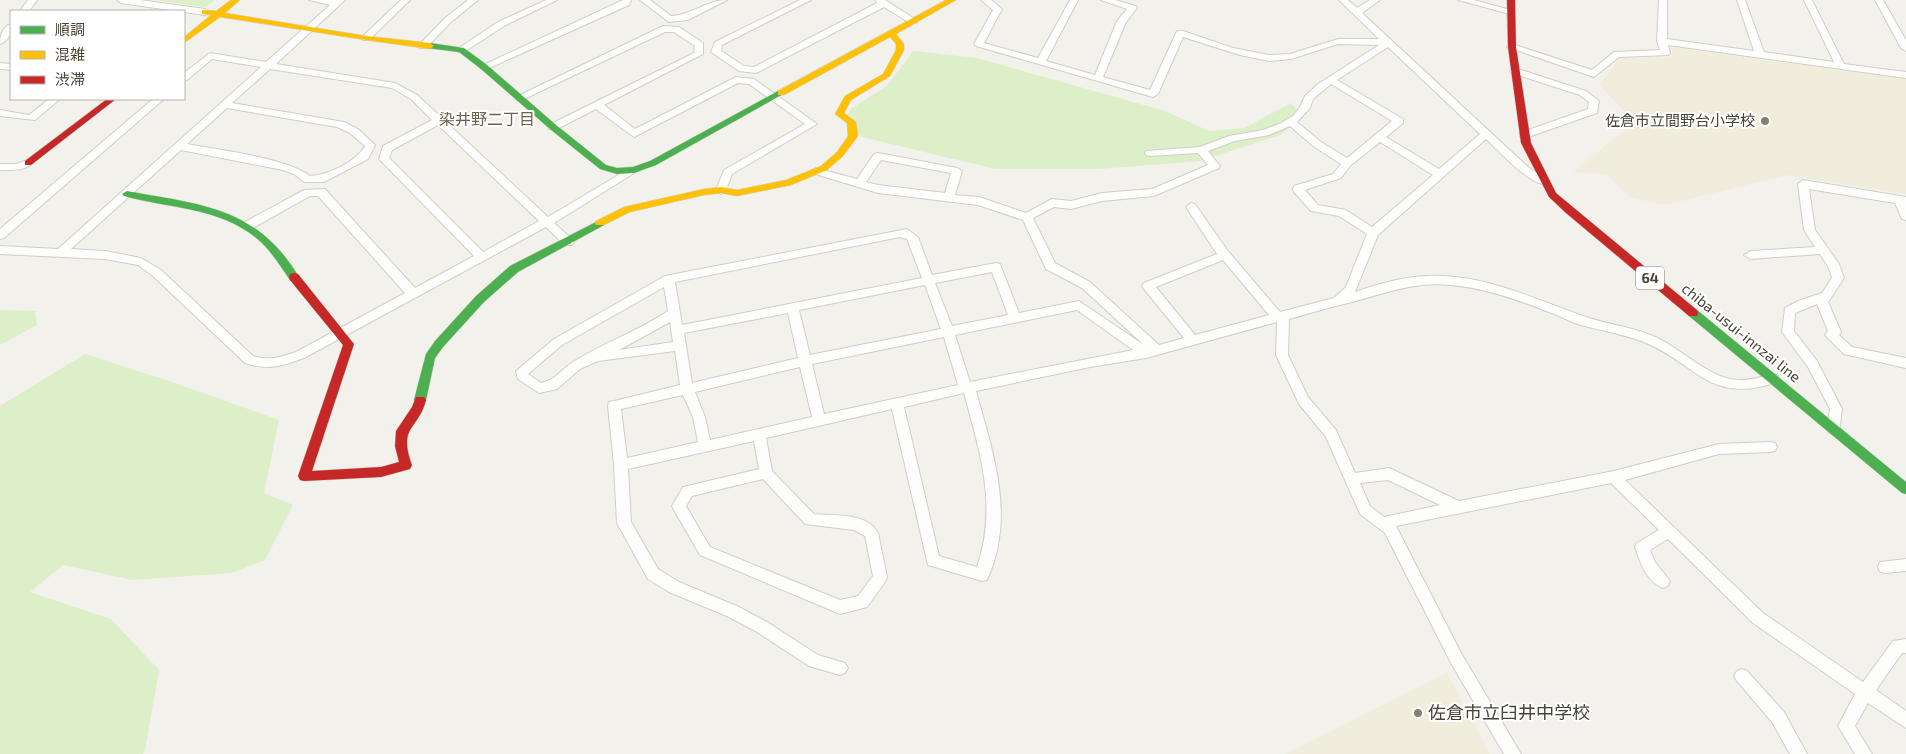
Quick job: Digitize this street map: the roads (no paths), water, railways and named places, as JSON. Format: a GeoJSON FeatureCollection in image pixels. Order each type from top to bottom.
{"type":"FeatureCollection","features":[{"type":"Feature","properties":{"kind":"street"},"geometry":{"type":"LineString","coordinates":[[25,10],[33,0]]}},
{"type":"Feature","properties":{"kind":"street"},"geometry":{"type":"LineString","coordinates":[[121,0],[366,38],[461,50],[484,67],[553,127],[603,167],[617,171],[634,170]]}},
{"type":"Feature","properties":{"kind":"street"},"geometry":{"type":"LineString","coordinates":[[185,40],[221,0]]}},
{"type":"Feature","properties":{"kind":"street"},"geometry":{"type":"LineString","coordinates":[[185,29],[236,0]]}},
{"type":"Feature","properties":{"kind":"street"},"geometry":{"type":"LineString","coordinates":[[312,0],[339,2]]}},
{"type":"Feature","properties":{"kind":"street"},"geometry":{"type":"LineString","coordinates":[[366,38],[406,0]]}},
{"type":"Feature","properties":{"kind":"street"},"geometry":{"type":"LineString","coordinates":[[423,46],[459,11],[474,0]]}},
{"type":"Feature","properties":{"kind":"street"},"geometry":{"type":"LineString","coordinates":[[461,50],[501,24],[553,0]]}},
{"type":"Feature","properties":{"kind":"street"},"geometry":{"type":"LineString","coordinates":[[484,67],[626,3],[627,0]]}},
{"type":"Feature","properties":{"kind":"street"},"geometry":{"type":"LineString","coordinates":[[644,0],[669,18],[685,18],[723,0]]}},
{"type":"Feature","properties":{"kind":"street"},"geometry":{"type":"LineString","coordinates":[[806,0],[718,44],[716,52],[742,70],[756,70],[882,2],[913,21]]}},
{"type":"Feature","properties":{"kind":"street"},"geometry":{"type":"LineString","coordinates":[[0,250],[105,255],[141,262],[158,273],[249,360],[263,364],[283,362],[341,334],[547,222],[634,170],[653,163],[952,0]]}},
{"type":"Feature","properties":{"kind":"street"},"geometry":{"type":"LineString","coordinates":[[985,0],[998,9],[980,44],[1098,78],[1126,84],[1153,94],[1180,33],[1254,55],[1278,58],[1292,57],[1324,44],[1340,41],[1388,43]]}},
{"type":"Feature","properties":{"kind":"street"},"geometry":{"type":"LineString","coordinates":[[1041,61],[1074,0]]}},
{"type":"Feature","properties":{"kind":"street"},"geometry":{"type":"LineString","coordinates":[[1098,78],[1122,21],[1134,8],[1105,0]]}},
{"type":"Feature","properties":{"kind":"street"},"geometry":{"type":"LineString","coordinates":[[1343,0],[1524,169],[1544,182]]}},
{"type":"Feature","properties":{"kind":"street"},"geometry":{"type":"LineString","coordinates":[[1356,13],[1376,0]]}},
{"type":"Feature","properties":{"kind":"street"},"geometry":{"type":"LineString","coordinates":[[1462,0],[1510,6]]}},
{"type":"Feature","properties":{"kind":"street"},"geometry":{"type":"LineString","coordinates":[[1512,47],[1594,74],[1617,54],[1665,53],[1662,41],[1663,0]]}},
{"type":"Feature","properties":{"kind":"street"},"geometry":{"type":"LineString","coordinates":[[1741,0],[1760,54]]}},
{"type":"Feature","properties":{"kind":"street"},"geometry":{"type":"LineString","coordinates":[[1808,0],[1840,66]]}},
{"type":"Feature","properties":{"kind":"street"},"geometry":{"type":"LineString","coordinates":[[1879,0],[1906,48]]}},
{"type":"Feature","properties":{"kind":"street"},"geometry":{"type":"LineString","coordinates":[[62,252],[339,2]]}},
{"type":"Feature","properties":{"kind":"street","name":"chiba-usui-innzai line"},"geometry":{"type":"LineString","coordinates":[[1510,6],[1512,47],[1524,135],[1544,182],[1552,195],[1906,489]]}},
{"type":"Feature","properties":{"kind":"street"},"geometry":{"type":"LineString","coordinates":[[0,42],[10,29]]}},
{"type":"Feature","properties":{"kind":"street"},"geometry":{"type":"LineString","coordinates":[[519,98],[663,29],[676,29],[700,46],[698,54],[553,127]]}},
{"type":"Feature","properties":{"kind":"street"},"geometry":{"type":"LineString","coordinates":[[127,194],[223,214],[247,226],[261,236],[348,344],[304,476],[381,472],[406,465],[401,453],[403,428],[418,411],[430,357],[439,344],[480,300],[514,269],[627,209],[677,197],[720,190],[737,193],[770,187],[788,183],[824,168],[840,154],[853,136],[851,122],[839,114],[848,98],[886,76],[900,50],[900,44],[891,33]]}},
{"type":"Feature","properties":{"kind":"street"},"geometry":{"type":"LineString","coordinates":[[1662,41],[1906,75]]}},
{"type":"Feature","properties":{"kind":"street"},"geometry":{"type":"LineString","coordinates":[[1150,153],[1201,150],[1233,138],[1265,133],[1291,122],[1305,108],[1308,98],[1330,80],[1388,43]]}},
{"type":"Feature","properties":{"kind":"street"},"geometry":{"type":"LineString","coordinates":[[185,77],[210,56],[395,86],[414,97],[568,242]]}},
{"type":"Feature","properties":{"kind":"street"},"geometry":{"type":"LineString","coordinates":[[1515,71],[1583,93],[1594,101],[1593,111],[1524,135]]}},
{"type":"Feature","properties":{"kind":"street"},"geometry":{"type":"LineString","coordinates":[[597,105],[634,134],[736,80],[752,81],[812,124],[728,172],[720,190]]}},
{"type":"Feature","properties":{"kind":"street"},"geometry":{"type":"LineString","coordinates":[[1330,80],[1399,121],[1347,163],[1336,176],[1298,189],[1315,208],[1342,213],[1374,233]]}},
{"type":"Feature","properties":{"kind":"street"},"geometry":{"type":"LineString","coordinates":[[0,113],[31,118],[54,100]]}},
{"type":"Feature","properties":{"kind":"street"},"geometry":{"type":"LineString","coordinates":[[28,163],[101,100]]}},
{"type":"Feature","properties":{"kind":"street"},"geometry":{"type":"LineString","coordinates":[[0,167],[17,167],[28,163],[111,100]]}},
{"type":"Feature","properties":{"kind":"street"},"geometry":{"type":"LineString","coordinates":[[0,235],[158,100]]}},
{"type":"Feature","properties":{"kind":"street"},"geometry":{"type":"LineString","coordinates":[[180,146],[284,167],[298,172],[308,180],[324,179],[364,157],[370,145],[354,131],[340,124],[226,105]]}},
{"type":"Feature","properties":{"kind":"street"},"geometry":{"type":"LineString","coordinates":[[439,120],[387,148],[384,158],[481,257]]}},
{"type":"Feature","properties":{"kind":"street"},"geometry":{"type":"LineString","coordinates":[[1291,122],[1317,144],[1347,163]]}},
{"type":"Feature","properties":{"kind":"street"},"geometry":{"type":"LineString","coordinates":[[1338,301],[1351,289],[1374,233],[1486,134]]}},
{"type":"Feature","properties":{"kind":"street"},"geometry":{"type":"LineString","coordinates":[[1379,138],[1441,175]]}},
{"type":"Feature","properties":{"kind":"street"},"geometry":{"type":"LineString","coordinates":[[1026,217],[1052,203],[1071,205],[1102,197],[1154,192],[1215,166],[1201,150]]}},
{"type":"Feature","properties":{"kind":"street"},"geometry":{"type":"LineString","coordinates":[[858,184],[878,156],[957,171],[949,197]]}},
{"type":"Feature","properties":{"kind":"street"},"geometry":{"type":"LineString","coordinates":[[816,171],[878,189],[980,201],[1026,217],[1050,266],[1086,285],[1152,351]]}},
{"type":"Feature","properties":{"kind":"street"},"geometry":{"type":"LineString","coordinates":[[1906,216],[1902,201],[1803,184],[1810,230],[1836,267],[1838,278],[1822,302],[1835,332],[1831,335],[1848,351],[1906,363]]}},
{"type":"Feature","properties":{"kind":"street"},"geometry":{"type":"LineString","coordinates":[[247,226],[308,193],[321,192],[413,294]]}},
{"type":"Feature","properties":{"kind":"street"},"geometry":{"type":"LineString","coordinates":[[1191,207],[1225,255],[1280,316],[1282,355],[1303,400],[1331,434],[1365,510],[1390,529],[1456,658],[1513,754]]}},
{"type":"Feature","properties":{"kind":"street"},"geometry":{"type":"LineString","coordinates":[[675,313],[595,358],[576,366],[553,386],[539,388],[522,376],[522,371],[558,342],[669,279],[900,233],[912,237],[967,387],[995,502],[992,540],[982,575],[932,561],[897,403]]}},
{"type":"Feature","properties":{"kind":"street"},"geometry":{"type":"LineString","coordinates":[[1750,256],[1824,250]]}},
{"type":"Feature","properties":{"kind":"street"},"geometry":{"type":"LineString","coordinates":[[1192,340],[1148,286],[1225,255]]}},
{"type":"Feature","properties":{"kind":"street"},"geometry":{"type":"LineString","coordinates":[[678,330],[996,268],[1015,318]]}},
{"type":"Feature","properties":{"kind":"street"},"geometry":{"type":"LineString","coordinates":[[669,279],[687,389],[699,418],[705,446]]}},
{"type":"Feature","properties":{"kind":"street"},"geometry":{"type":"LineString","coordinates":[[621,466],[967,387],[1152,351],[1389,286],[1414,281],[1440,280],[1478,286],[1548,307],[1578,320],[1643,337],[1657,343],[1715,378],[1730,384],[1747,385],[1774,379]]}},
{"type":"Feature","properties":{"kind":"street"},"geometry":{"type":"LineString","coordinates":[[1826,296],[1802,304],[1789,311],[1788,332],[1822,380],[1836,409],[1834,429]]}},
{"type":"Feature","properties":{"kind":"street"},"geometry":{"type":"LineString","coordinates":[[840,668],[814,661],[762,627],[734,612],[674,587],[653,574],[624,523],[621,466],[614,406],[805,361],[1079,305],[1152,351]]}},
{"type":"Feature","properties":{"kind":"street"},"geometry":{"type":"LineString","coordinates":[[793,308],[819,421]]}},
{"type":"Feature","properties":{"kind":"street"},"geometry":{"type":"LineString","coordinates":[[595,358],[680,346]]}},
{"type":"Feature","properties":{"kind":"street"},"geometry":{"type":"LineString","coordinates":[[759,434],[766,473],[810,520],[857,524],[871,533],[880,577],[862,602],[840,608],[705,551],[680,506],[688,491],[766,473]]}},
{"type":"Feature","properties":{"kind":"street"},"geometry":{"type":"LineString","coordinates":[[1382,523],[1614,477],[1719,449],[1770,447]]}},
{"type":"Feature","properties":{"kind":"street"},"geometry":{"type":"LineString","coordinates":[[1351,479],[1389,474],[1458,507]]}},
{"type":"Feature","properties":{"kind":"street"},"geometry":{"type":"LineString","coordinates":[[1614,477],[1758,618],[1906,720]]}},
{"type":"Feature","properties":{"kind":"street"},"geometry":{"type":"LineString","coordinates":[[1663,581],[1649,566],[1642,547],[1670,532]]}},
{"type":"Feature","properties":{"kind":"street"},"geometry":{"type":"LineString","coordinates":[[1885,568],[1906,566]]}},
{"type":"Feature","properties":{"kind":"street"},"geometry":{"type":"LineString","coordinates":[[1864,754],[1846,726],[1866,692],[1898,646],[1906,646]]}},
{"type":"Feature","properties":{"kind":"street"},"geometry":{"type":"LineString","coordinates":[[1742,676],[1778,718],[1799,754]]}},
{"type":"Feature","properties":{"kind":"place","name":"佐倉市立間野台小学校"},"geometry":{"type":"Point","coordinates":[1765,121]}},
{"type":"Feature","properties":{"kind":"place","name":"佐倉市立臼井中学校"},"geometry":{"type":"Point","coordinates":[1418,713]}},
{"type":"Feature","properties":{"kind":"district","name":"染井野二丁目"},"geometry":{"type":"Point","coordinates":[487,119]}}]}
